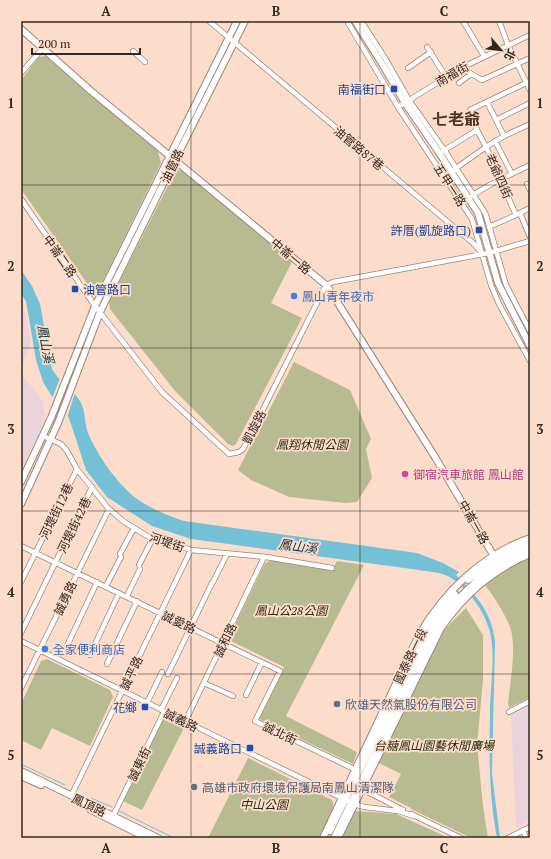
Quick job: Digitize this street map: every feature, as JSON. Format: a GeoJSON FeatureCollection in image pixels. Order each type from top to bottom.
{"type":"FeatureCollection","features":[{"type":"Feature","properties":{"kind":"street","name":"油管路87巷"},"geometry":{"type":"LineString","coordinates":[[209,21],[473,243],[482,254]]}},
{"type":"Feature","properties":{"kind":"street","name":"油管路"},"geometry":{"type":"LineString","coordinates":[[100,312],[237,21]]}},
{"type":"Feature","properties":{"kind":"street","name":"油管路"},"geometry":{"type":"LineString","coordinates":[[95,306],[245,21]]}},
{"type":"Feature","properties":{"kind":"street","name":"五甲一路"},"geometry":{"type":"LineString","coordinates":[[346,21],[398,107],[472,219],[491,285],[530,361]]}},
{"type":"Feature","properties":{"kind":"street","name":"五甲一路"},"geometry":{"type":"LineString","coordinates":[[355,21],[407,102],[471,196],[482,208],[489,227],[498,283],[530,346]]}},
{"type":"Feature","properties":{"kind":"street","name":"五甲一路"},"geometry":{"type":"LineString","coordinates":[[361,21],[385,58],[407,102]]}},
{"type":"Feature","properties":{"kind":"street"},"geometry":{"type":"LineString","coordinates":[[463,21],[484,56]]}},
{"type":"Feature","properties":{"kind":"street"},"geometry":{"type":"LineString","coordinates":[[499,21],[508,45],[528,82],[530,90]]}},
{"type":"Feature","properties":{"kind":"street","name":"中崙一路"},"geometry":{"type":"LineString","coordinates":[[21,29],[91,91],[326,285],[336,298],[435,457],[497,562]]}},
{"type":"Feature","properties":{"kind":"street","name":"南福街"},"geometry":{"type":"LineString","coordinates":[[398,107],[461,68],[530,35]]}},
{"type":"Feature","properties":{"kind":"street"},"geometry":{"type":"LineString","coordinates":[[427,47],[446,77]]}},
{"type":"Feature","properties":{"kind":"street"},"geometry":{"type":"LineString","coordinates":[[21,73],[43,48]]}},
{"type":"Feature","properties":{"kind":"street"},"geometry":{"type":"LineString","coordinates":[[133,51],[145,62]]}},
{"type":"Feature","properties":{"kind":"street"},"geometry":{"type":"LineString","coordinates":[[408,68],[431,52]]}},
{"type":"Feature","properties":{"kind":"street"},"geometry":{"type":"LineString","coordinates":[[461,68],[482,80],[530,58]]}},
{"type":"Feature","properties":{"kind":"street"},"geometry":{"type":"LineString","coordinates":[[460,83],[471,74]]}},
{"type":"Feature","properties":{"kind":"street"},"geometry":{"type":"LineString","coordinates":[[445,176],[486,147],[477,130],[470,110],[528,82]]}},
{"type":"Feature","properties":{"kind":"street"},"geometry":{"type":"LineString","coordinates":[[487,102],[504,136]]}},
{"type":"Feature","properties":{"kind":"street"},"geometry":{"type":"LineString","coordinates":[[496,120],[530,103]]}},
{"type":"Feature","properties":{"kind":"street","name":"老爺四街"},"geometry":{"type":"LineString","coordinates":[[530,124],[504,136],[486,147],[518,214],[528,226],[530,237]]}},
{"type":"Feature","properties":{"kind":"street"},"geometry":{"type":"LineString","coordinates":[[442,152],[477,130]]}},
{"type":"Feature","properties":{"kind":"street"},"geometry":{"type":"LineString","coordinates":[[496,142],[512,174]]}},
{"type":"Feature","properties":{"kind":"street"},"geometry":{"type":"LineString","coordinates":[[462,203],[500,179],[530,165]]}},
{"type":"Feature","properties":{"kind":"street"},"geometry":{"type":"LineString","coordinates":[[527,184],[530,190]]}},
{"type":"Feature","properties":{"kind":"street","name":"五甲一路"},"geometry":{"type":"LineString","coordinates":[[471,196],[506,285],[530,331]]}},
{"type":"Feature","properties":{"kind":"street","name":"中崙二路"},"geometry":{"type":"LineString","coordinates":[[21,199],[100,312]]}},
{"type":"Feature","properties":{"kind":"street"},"geometry":{"type":"LineString","coordinates":[[489,227],[530,208]]}},
{"type":"Feature","properties":{"kind":"street"},"geometry":{"type":"LineString","coordinates":[[326,285],[333,282],[492,252],[530,241]]}},
{"type":"Feature","properties":{"kind":"street","name":"凱旋路"},"geometry":{"type":"LineString","coordinates":[[100,312],[162,392],[223,450],[229,454],[234,454],[243,448],[326,285]]}},
{"type":"Feature","properties":{"kind":"street"},"geometry":{"type":"LineString","coordinates":[[21,482],[51,418],[95,306]]}},
{"type":"Feature","properties":{"kind":"street"},"geometry":{"type":"LineString","coordinates":[[507,317],[519,310]]}},
{"type":"Feature","properties":{"kind":"street"},"geometry":{"type":"LineString","coordinates":[[21,504],[51,440],[100,312]]}},
{"type":"Feature","properties":{"kind":"street","name":"河堤街"},"geometry":{"type":"LineString","coordinates":[[43,436],[61,444],[77,469],[109,508],[123,521],[147,536],[191,550],[264,557],[332,568]]}},
{"type":"Feature","properties":{"kind":"street","name":"河堤街12巷"},"geometry":{"type":"LineString","coordinates":[[21,582],[77,469]]}},
{"type":"Feature","properties":{"kind":"street","name":"河堤街42巷"},"geometry":{"type":"LineString","coordinates":[[21,633],[92,487]]}},
{"type":"Feature","properties":{"kind":"street","name":"誠勇路"},"geometry":{"type":"LineString","coordinates":[[21,688],[109,508]]}},
{"type":"Feature","properties":{"kind":"street"},"geometry":{"type":"LineString","coordinates":[[106,586],[134,528]]}},
{"type":"Feature","properties":{"kind":"street"},"geometry":{"type":"LineString","coordinates":[[127,596],[153,538]]}},
{"type":"Feature","properties":{"kind":"street"},"geometry":{"type":"LineString","coordinates":[[497,562],[508,547],[530,538]]}},
{"type":"Feature","properties":{"kind":"street"},"geometry":{"type":"LineString","coordinates":[[459,594],[472,580],[497,562],[530,543]]}},
{"type":"Feature","properties":{"kind":"street","name":"誠愛路"},"geometry":{"type":"LineString","coordinates":[[21,546],[78,572],[280,671]]}},
{"type":"Feature","properties":{"kind":"street"},"geometry":{"type":"LineString","coordinates":[[459,594],[472,580],[497,562],[530,549]]}},
{"type":"Feature","properties":{"kind":"street","name":"誠平路"},"geometry":{"type":"LineString","coordinates":[[71,796],[191,550]]}},
{"type":"Feature","properties":{"kind":"street"},"geometry":{"type":"LineString","coordinates":[[168,674],[227,554]]}},
{"type":"Feature","properties":{"kind":"street"},"geometry":{"type":"LineString","coordinates":[[497,562],[530,554]]}},
{"type":"Feature","properties":{"kind":"street","name":"誠和路"},"geometry":{"type":"LineString","coordinates":[[185,722],[264,557]]}},
{"type":"Feature","properties":{"kind":"street"},"geometry":{"type":"LineString","coordinates":[[66,648],[97,582]]}},
{"type":"Feature","properties":{"kind":"street"},"geometry":{"type":"LineString","coordinates":[[90,656],[119,593]]}},
{"type":"Feature","properties":{"kind":"street","name":"國泰路一段"},"geometry":{"type":"LineString","coordinates":[[338,838],[356,770],[419,635],[441,602],[459,594]]}},
{"type":"Feature","properties":{"kind":"street","name":"國泰路一段"},"geometry":{"type":"LineString","coordinates":[[323,838],[348,801],[362,789],[434,641],[459,594]]}},
{"type":"Feature","properties":{"kind":"street","name":"國泰路一段"},"geometry":{"type":"LineString","coordinates":[[327,838],[348,801],[432,623],[459,594]]}},
{"type":"Feature","properties":{"kind":"street"},"geometry":{"type":"LineString","coordinates":[[107,664],[137,602]]}},
{"type":"Feature","properties":{"kind":"street","name":"誠義路"},"geometry":{"type":"LineString","coordinates":[[21,641],[348,801],[364,807],[398,811],[414,816]]}},
{"type":"Feature","properties":{"kind":"street"},"geometry":{"type":"LineString","coordinates":[[246,695],[262,662]]}},
{"type":"Feature","properties":{"kind":"street","name":"誠北街"},"geometry":{"type":"LineString","coordinates":[[280,671],[255,721],[356,770]]}},
{"type":"Feature","properties":{"kind":"street"},"geometry":{"type":"LineString","coordinates":[[147,703],[162,672]]}},
{"type":"Feature","properties":{"kind":"street","name":"誠東街"},"geometry":{"type":"LineString","coordinates":[[113,816],[177,678]]}},
{"type":"Feature","properties":{"kind":"street"},"geometry":{"type":"LineString","coordinates":[[204,682],[233,696]]}},
{"type":"Feature","properties":{"kind":"street"},"geometry":{"type":"LineString","coordinates":[[509,712],[530,701]]}},
{"type":"Feature","properties":{"kind":"street","name":"鳳頂路"},"geometry":{"type":"LineString","coordinates":[[21,771],[158,838]]}},
{"type":"Feature","properties":{"kind":"street","name":"鳳頂路"},"geometry":{"type":"LineString","coordinates":[[21,776],[147,838]]}},
{"type":"Feature","properties":{"kind":"street"},"geometry":{"type":"LineString","coordinates":[[362,789],[460,838]]}},
{"type":"Feature","properties":{"kind":"street","name":"國泰路一段"},"geometry":{"type":"LineString","coordinates":[[334,838],[342,825]]}},
{"type":"Feature","properties":{"kind":"street"},"geometry":{"type":"LineString","coordinates":[[508,838],[530,827]]}},
{"type":"Feature","properties":{"kind":"street"},"geometry":{"type":"LineString","coordinates":[[523,830],[526,838]]}},
{"type":"Feature","properties":{"kind":"shaded area"},"geometry":{"type":"Polygon","coordinates":[[[21,300],[31,341],[21,372],[21,300]]]}},
{"type":"Feature","properties":{"kind":"shaded area"},"geometry":{"type":"Polygon","coordinates":[[[21,375],[35,390],[43,402],[45,421],[21,470],[21,375]]]}},
{"type":"Feature","properties":{"kind":"shaded area"},"geometry":{"type":"Polygon","coordinates":[[[530,704],[530,821],[516,828],[511,714],[530,704]]]}},
{"type":"Feature","properties":{"kind":"green space"},"geometry":{"type":"Polygon","coordinates":[[[45,56],[158,151],[161,163],[101,285],[96,289],[91,289],[21,189],[21,80],[39,57],[45,56]]]}},
{"type":"Feature","properties":{"kind":"green space"},"geometry":{"type":"Polygon","coordinates":[[[177,170],[182,171],[292,262],[271,303],[302,318],[236,444],[233,446],[228,444],[175,391],[110,309],[109,302],[177,170]]]}},
{"type":"Feature","properties":{"kind":"green space","name":"鳳翔休閒公園"},"geometry":{"type":"Polygon","coordinates":[[[294,362],[350,390],[371,439],[366,449],[372,478],[357,502],[345,503],[289,497],[251,480],[238,470],[294,362]]]}},
{"type":"Feature","properties":{"kind":"green space"},"geometry":{"type":"Polygon","coordinates":[[[530,558],[530,697],[509,708],[508,704],[513,654],[512,635],[510,627],[502,611],[484,584],[510,567],[530,558]]]}},
{"type":"Feature","properties":{"kind":"green space","name":"鳳山公28公園"},"geometry":{"type":"Polygon","coordinates":[[[272,560],[332,570],[337,561],[364,565],[286,716],[357,752],[353,764],[259,719],[284,667],[231,641],[230,636],[265,563],[272,560]]]}},
{"type":"Feature","properties":{"kind":"green space","name":"台糖鳳山園藝休閒廣場"},"geometry":{"type":"Polygon","coordinates":[[[466,608],[483,635],[483,680],[477,745],[483,806],[488,838],[473,838],[465,835],[389,797],[401,774],[377,762],[442,632],[466,608]]]}},
{"type":"Feature","properties":{"kind":"green space"},"geometry":{"type":"Polygon","coordinates":[[[47,659],[110,690],[113,697],[90,746],[52,728],[41,750],[21,740],[21,704],[41,661],[47,659]]]}},
{"type":"Feature","properties":{"kind":"green space"},"geometry":{"type":"Polygon","coordinates":[[[167,717],[185,726],[142,810],[123,801],[163,718],[167,717]]]}},
{"type":"Feature","properties":{"kind":"green space","name":"中山公園"},"geometry":{"type":"Polygon","coordinates":[[[248,758],[332,800],[332,814],[319,838],[208,838],[248,758]]]}},
{"type":"Feature","properties":{"kind":"green space"},"geometry":{"type":"Polygon","coordinates":[[[355,811],[396,814],[449,838],[342,838],[355,811]]]}},
{"type":"Feature","properties":{"kind":"water","name":"鳳山溪"},"geometry":{"type":"Polygon","coordinates":[[[21,270],[32,286],[40,304],[52,369],[58,378],[80,401],[88,433],[103,461],[117,480],[140,501],[184,521],[417,553],[443,563],[459,572],[456,575],[476,597],[487,613],[495,642],[492,774],[500,838],[497,838],[494,823],[490,776],[490,713],[493,656],[491,637],[486,620],[471,596],[451,578],[436,572],[191,539],[152,526],[107,497],[86,470],[69,418],[43,382],[36,360],[26,301],[21,294],[21,270]]]}},
{"type":"Feature","properties":{"kind":"pier"},"geometry":{"type":"Polygon","coordinates":[[[60,378],[75,393],[67,418],[52,399],[60,378]]]}},
{"type":"Feature","properties":{"kind":"waterway"},"geometry":{"type":"LineString","coordinates":[[21,764],[65,785]]}},
{"type":"Feature","properties":{"kind":"waterway"},"geometry":{"type":"LineString","coordinates":[[91,798],[112,807]]}},
{"type":"Feature","properties":{"kind":"waterway"},"geometry":{"type":"LineString","coordinates":[[119,811],[174,838]]}},
{"type":"Feature","properties":{"kind":"place","name":"南福街口"},"geometry":{"type":"Point","coordinates":[394,89]}},
{"type":"Feature","properties":{"kind":"place","name":"許厝(凱旋路口)"},"geometry":{"type":"Point","coordinates":[479,230]}},
{"type":"Feature","properties":{"kind":"place","name":"油管路口"},"geometry":{"type":"Point","coordinates":[75,289]}},
{"type":"Feature","properties":{"kind":"place","name":"鳳山青年夜市"},"geometry":{"type":"Point","coordinates":[294,296]}},
{"type":"Feature","properties":{"kind":"place","name":"御宿汽車旅館 鳳山館"},"geometry":{"type":"Point","coordinates":[405,474]}},
{"type":"Feature","properties":{"kind":"place","name":"全家便利商店"},"geometry":{"type":"Point","coordinates":[45,649]}},
{"type":"Feature","properties":{"kind":"place","name":"欣雄天然氣股份有限公司"},"geometry":{"type":"Point","coordinates":[337,704]}},
{"type":"Feature","properties":{"kind":"place","name":"花鄉"},"geometry":{"type":"Point","coordinates":[145,707]}},
{"type":"Feature","properties":{"kind":"place","name":"誠義路口"},"geometry":{"type":"Point","coordinates":[250,748]}},
{"type":"Feature","properties":{"kind":"place","name":"高雄市政府環境保護局南鳳山清潔隊"},"geometry":{"type":"Point","coordinates":[194,787]}},
{"type":"Feature","properties":{"kind":"district","name":"七老爺"},"geometry":{"type":"Point","coordinates":[456,119]}}]}
